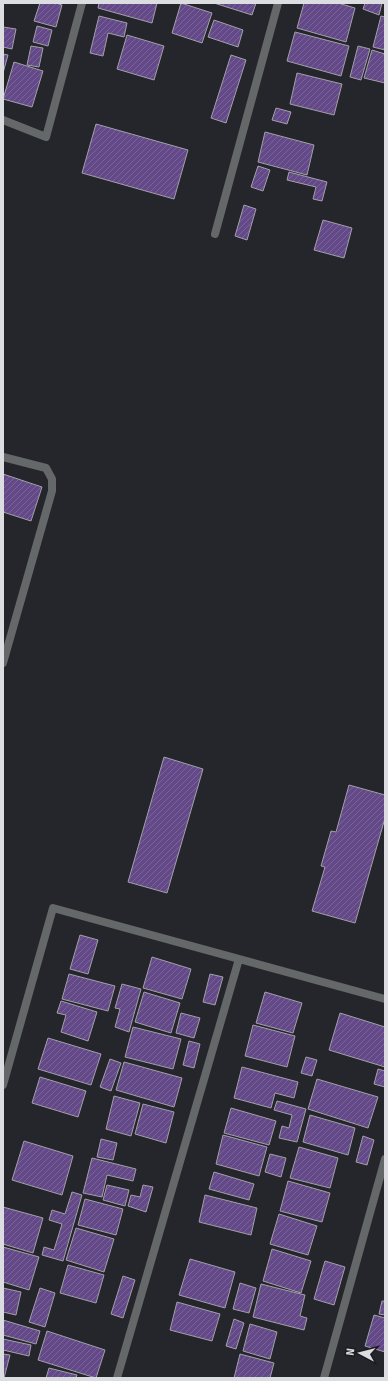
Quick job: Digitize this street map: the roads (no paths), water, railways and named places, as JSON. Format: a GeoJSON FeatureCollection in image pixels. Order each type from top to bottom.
{"type":"FeatureCollection","features":[{"type":"Feature","properties":{"kind":"street"},"geometry":{"type":"LineString","coordinates":[[3,120],[46,136],[82,3]]}},
{"type":"Feature","properties":{"kind":"street"},"geometry":{"type":"LineString","coordinates":[[215,234],[278,3]]}},
{"type":"Feature","properties":{"kind":"street"},"geometry":{"type":"LineString","coordinates":[[3,457],[46,468],[52,479],[52,491],[3,663]]}},
{"type":"Feature","properties":{"kind":"street"},"geometry":{"type":"LineString","coordinates":[[3,1085],[53,908],[385,999]]}},
{"type":"Feature","properties":{"kind":"street"},"geometry":{"type":"LineString","coordinates":[[117,1378],[239,959]]}},
{"type":"Feature","properties":{"kind":"street"},"geometry":{"type":"LineString","coordinates":[[324,1378],[385,1159]]}}]}
